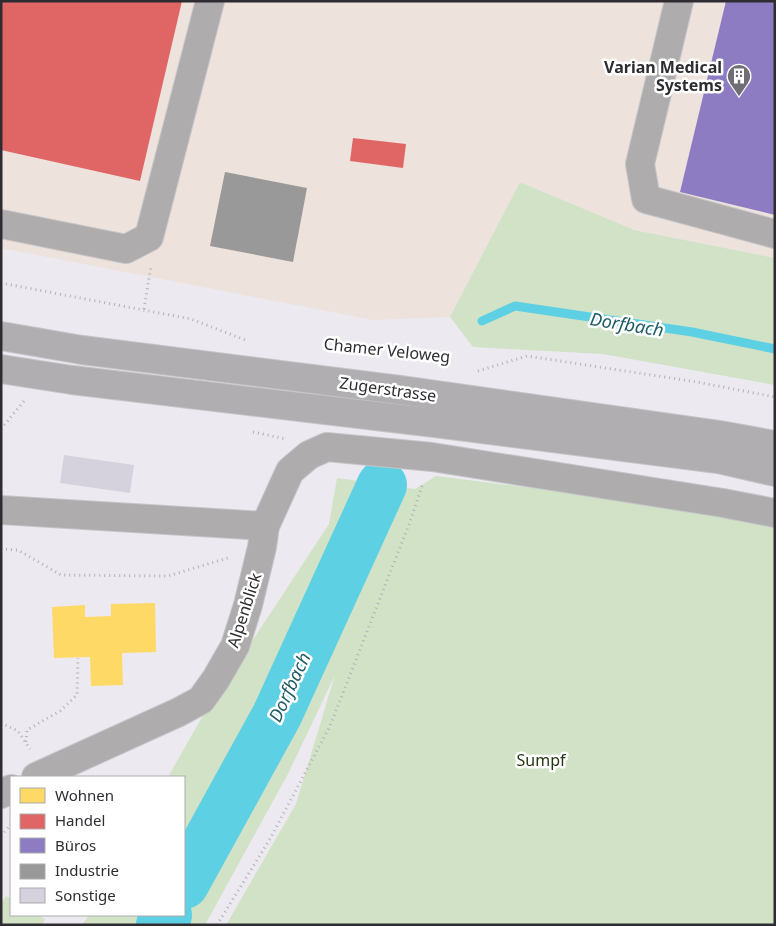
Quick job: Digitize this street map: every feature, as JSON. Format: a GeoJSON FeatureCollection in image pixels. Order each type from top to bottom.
{"type":"FeatureCollection","features":[{"type":"Feature","properties":{"kind":"main road"},"geometry":{"type":"LineString","coordinates":[[1,320],[45,327],[82,350]]}},
{"type":"Feature","properties":{"kind":"main road","name":"Zugerstrasse"},"geometry":{"type":"LineString","coordinates":[[1,336],[82,350],[409,392],[720,435],[775,445]]}},
{"type":"Feature","properties":{"kind":"main road","name":"Zugerstrasse"},"geometry":{"type":"LineString","coordinates":[[1,368],[72,380],[435,422],[698,457],[775,472]]}},
{"type":"Feature","properties":{"kind":"street"},"geometry":{"type":"LineString","coordinates":[[1,224],[126,249],[149,237],[210,1]]}},
{"type":"Feature","properties":{"kind":"street"},"geometry":{"type":"LineString","coordinates":[[679,1],[640,164],[646,199],[775,234]]}},
{"type":"Feature","properties":{"kind":"street","name":"Alpenblick"},"geometry":{"type":"LineString","coordinates":[[38,776],[114,735],[201,700],[216,679],[235,646],[248,605],[264,537],[290,470],[309,455],[327,447],[432,457]]}},
{"type":"Feature","properties":{"kind":"street"},"geometry":{"type":"LineString","coordinates":[[432,457],[713,502],[775,514]]}},
{"type":"Feature","properties":{"kind":"street"},"geometry":{"type":"LineString","coordinates":[[1,510],[264,537]]}},
{"type":"Feature","properties":{"kind":"path"},"geometry":{"type":"LineString","coordinates":[[126,249],[152,261],[144,309]]}},
{"type":"Feature","properties":{"kind":"path"},"geometry":{"type":"LineString","coordinates":[[1,283],[191,319],[255,344]]}},
{"type":"Feature","properties":{"kind":"path"},"geometry":{"type":"LineString","coordinates":[[477,372],[527,356],[697,382],[775,397]]}},
{"type":"Feature","properties":{"kind":"path"},"geometry":{"type":"LineString","coordinates":[[1,429],[23,404],[27,394]]}},
{"type":"Feature","properties":{"kind":"path"},"geometry":{"type":"LineString","coordinates":[[216,925],[270,839],[330,726],[410,522],[432,457]]}},
{"type":"Feature","properties":{"kind":"path"},"geometry":{"type":"LineString","coordinates":[[1,550],[18,550],[61,575],[168,576],[264,537]]}},
{"type":"Feature","properties":{"kind":"path"},"geometry":{"type":"LineString","coordinates":[[1,724],[18,731],[26,742],[27,730],[60,711],[77,695],[78,658]]}},
{"type":"Feature","properties":{"kind":"path"},"geometry":{"type":"LineString","coordinates":[[1,728],[6,725]]}},
{"type":"Feature","properties":{"kind":"path"},"geometry":{"type":"LineString","coordinates":[[1,836],[10,825]]}},
{"type":"Feature","properties":{"kind":"shaded area"},"geometry":{"type":"Polygon","coordinates":[[[1,1],[775,1],[775,258],[634,230],[520,182],[450,317],[373,320],[1,248],[1,1]]]}},
{"type":"Feature","properties":{"kind":"green space"},"geometry":{"type":"Polygon","coordinates":[[[520,182],[634,230],[775,258],[775,385],[603,354],[473,347],[450,317],[520,182]]]}},
{"type":"Feature","properties":{"kind":"green space","name":"Sumpf"},"geometry":{"type":"Polygon","coordinates":[[[436,476],[670,505],[775,525],[775,925],[226,925],[296,804],[335,675],[289,772],[205,925],[82,925],[88,916],[185,916],[185,776],[169,776],[201,719],[329,524],[337,478],[415,489],[436,476]]]}},
{"type":"Feature","properties":{"kind":"green space"},"geometry":{"type":"Polygon","coordinates":[[[6,896],[10,898],[10,916],[40,916],[45,919],[42,925],[1,925],[1,904],[6,896]]]}},
{"type":"Feature","properties":{"kind":"building: Wohnen"},"geometry":{"type":"Polygon","coordinates":[[[155,603],[156,652],[122,653],[123,685],[91,686],[90,657],[54,658],[52,607],[85,605],[85,617],[111,616],[111,604],[155,603]]]}},
{"type":"Feature","properties":{"kind":"building: Handel"},"geometry":{"type":"Polygon","coordinates":[[[1,1],[182,1],[140,181],[1,150],[1,1]]]}},
{"type":"Feature","properties":{"kind":"building: Handel"},"geometry":{"type":"Polygon","coordinates":[[[353,138],[406,144],[403,168],[350,161],[353,138]]]}},
{"type":"Feature","properties":{"kind":"building: Büros","name":"Varian Medical Systems"},"geometry":{"type":"Polygon","coordinates":[[[726,1],[775,1],[775,215],[680,192],[726,1]]]}},
{"type":"Feature","properties":{"kind":"building: Industrie"},"geometry":{"type":"Polygon","coordinates":[[[225,172],[307,188],[293,262],[210,246],[225,172]]]}},
{"type":"Feature","properties":{"kind":"building: Sonstige"},"geometry":{"type":"Polygon","coordinates":[[[64,455],[134,465],[130,493],[60,483],[64,455]]]}},
{"type":"Feature","properties":{"kind":"waterway","name":"Dorfbach"},"geometry":{"type":"LineString","coordinates":[[482,321],[515,306],[692,332],[775,349]]}},
{"type":"Feature","properties":{"kind":"waterway","name":"Dorfbach"},"geometry":{"type":"LineString","coordinates":[[185,882],[277,715],[382,485]]}},
{"type":"Feature","properties":{"kind":"waterway","name":"Dorfbach"},"geometry":{"type":"LineString","coordinates":[[161,925],[166,916]]}},
{"type":"Feature","properties":{"kind":"place","name":"Varian Medical Systems"},"geometry":{"type":"Point","coordinates":[739,97]}}]}
